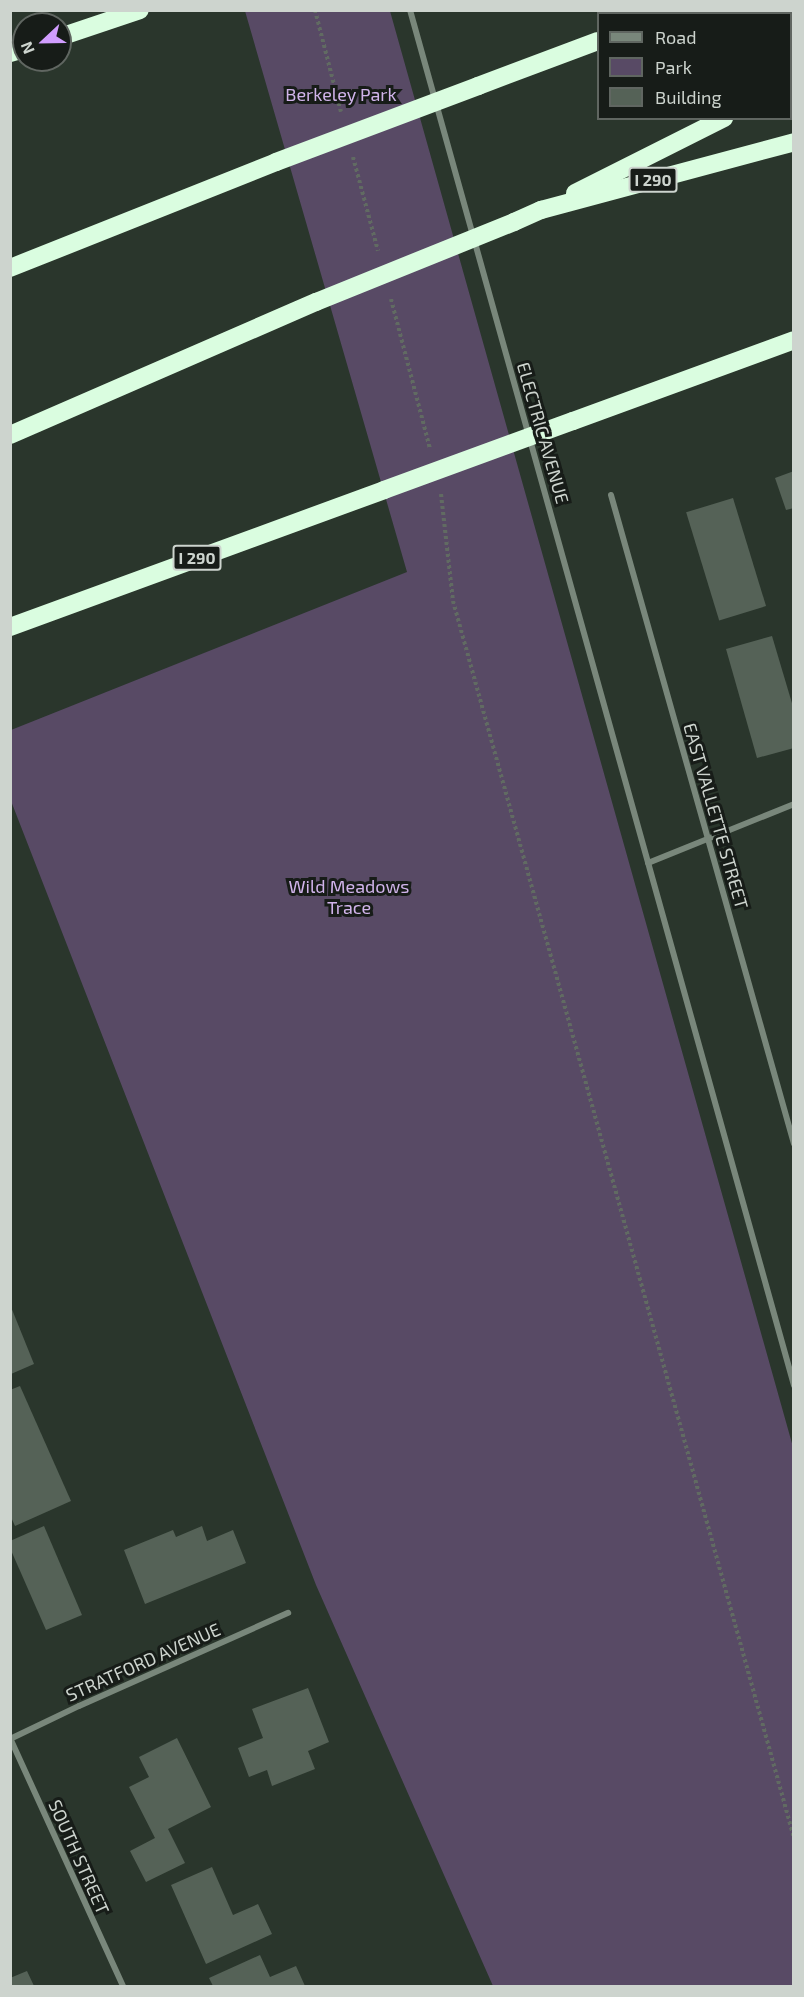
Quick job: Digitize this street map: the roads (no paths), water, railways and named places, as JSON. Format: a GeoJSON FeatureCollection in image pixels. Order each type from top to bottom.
{"type":"FeatureCollection","features":[{"type":"Feature","properties":{"kind":"highway"},"geometry":{"type":"LineString","coordinates":[[72,33],[140,10]]}},
{"type":"Feature","properties":{"kind":"highway"},"geometry":{"type":"LineString","coordinates":[[10,268],[276,162],[597,41]]}},
{"type":"Feature","properties":{"kind":"highway"},"geometry":{"type":"LineString","coordinates":[[541,210],[720,120]]}},
{"type":"Feature","properties":{"kind":"highway","name":"I 290"},"geometry":{"type":"LineString","coordinates":[[10,435],[316,302],[541,210],[794,142]]}},
{"type":"Feature","properties":{"kind":"highway","name":"I 290"},"geometry":{"type":"LineString","coordinates":[[10,627],[794,340]]}},
{"type":"Feature","properties":{"kind":"street","name":"ELECTRIC AVENUE"},"geometry":{"type":"LineString","coordinates":[[410,10],[648,863]]}},
{"type":"Feature","properties":{"kind":"street","name":"EAST VALLETTE STREET"},"geometry":{"type":"LineString","coordinates":[[610,495],[794,1144]]}},
{"type":"Feature","properties":{"kind":"street"},"geometry":{"type":"LineString","coordinates":[[794,804],[648,863],[794,1385]]}},
{"type":"Feature","properties":{"kind":"street","name":"STRATFORD AVENUE"},"geometry":{"type":"LineString","coordinates":[[11,1739],[79,1706],[288,1613]]}},
{"type":"Feature","properties":{"kind":"street","name":"SOUTH STREET"},"geometry":{"type":"LineString","coordinates":[[11,1739],[123,1986]]}},
{"type":"Feature","properties":{"kind":"park label","name":"Berkeley Park"},"geometry":{"type":"Point","coordinates":[341,94]}},
{"type":"Feature","properties":{"kind":"park label","name":"Wild Meadows Trace"},"geometry":{"type":"Point","coordinates":[349,897]}}]}
